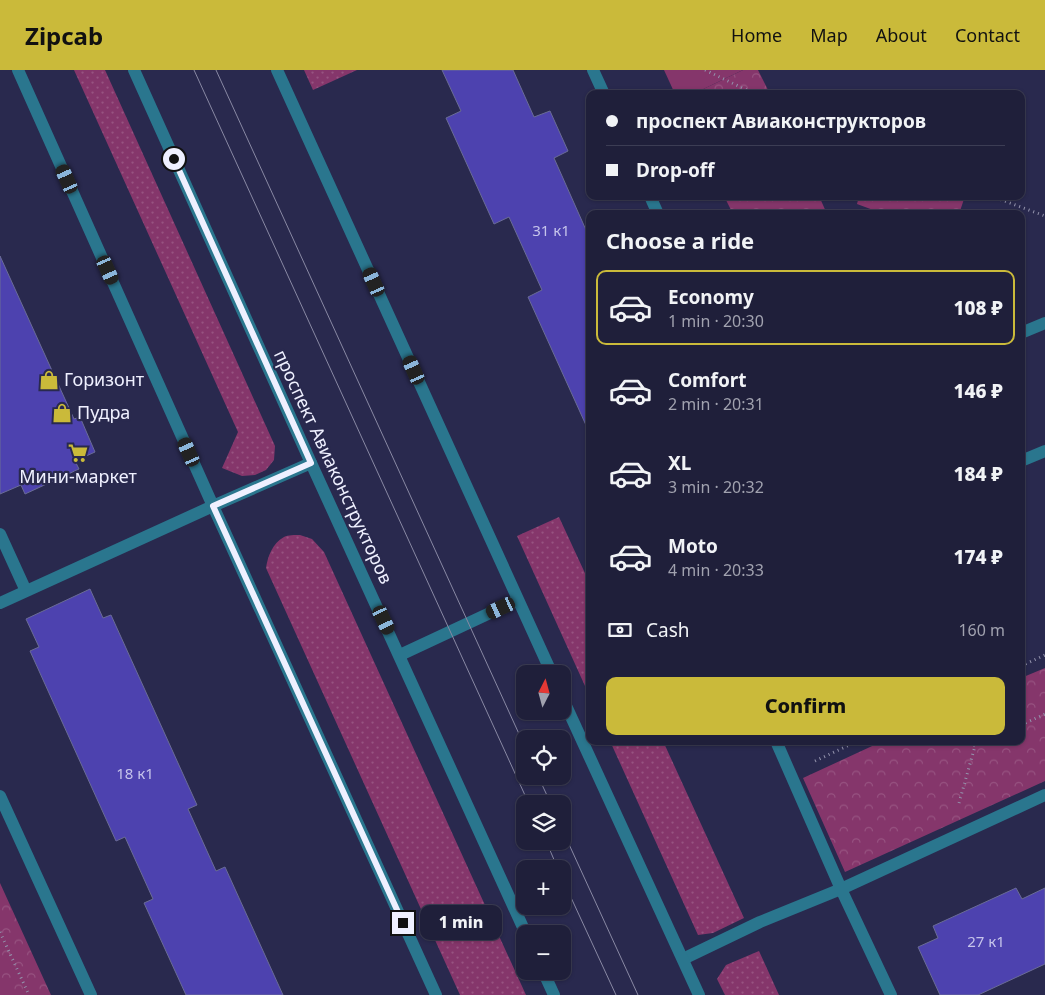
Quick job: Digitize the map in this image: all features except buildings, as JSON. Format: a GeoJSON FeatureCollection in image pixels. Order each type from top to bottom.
{"type":"FeatureCollection","features":[{"type":"Feature","properties":{"kind":"street"},"geometry":{"type":"LineString","coordinates":[[18,70],[213,506],[436,995]]}},
{"type":"Feature","properties":{"kind":"street","name":"проспект Авиаконструкторов"},"geometry":{"type":"LineString","coordinates":[[134,70],[522,925]]}},
{"type":"Feature","properties":{"kind":"street"},"geometry":{"type":"LineString","coordinates":[[277,70],[548,665]]}},
{"type":"Feature","properties":{"kind":"street"},"geometry":{"type":"LineString","coordinates":[[593,70],[602,90]]}},
{"type":"Feature","properties":{"kind":"street"},"geometry":{"type":"LineString","coordinates":[[1025,331],[1045,323]]}},
{"type":"Feature","properties":{"kind":"street"},"geometry":{"type":"LineString","coordinates":[[1025,460],[1045,451]]}},
{"type":"Feature","properties":{"kind":"street"},"geometry":{"type":"LineString","coordinates":[[0,604],[311,463]]}},
{"type":"Feature","properties":{"kind":"street"},"geometry":{"type":"LineString","coordinates":[[0,534],[26,591]]}},
{"type":"Feature","properties":{"kind":"street"},"geometry":{"type":"LineString","coordinates":[[400,655],[518,600]]}},
{"type":"Feature","properties":{"kind":"street"},"geometry":{"type":"LineString","coordinates":[[571,716],[699,995]]}},
{"type":"Feature","properties":{"kind":"street"},"geometry":{"type":"LineString","coordinates":[[778,745],[840,889],[891,995]]}},
{"type":"Feature","properties":{"kind":"street"},"geometry":{"type":"LineString","coordinates":[[683,959],[760,922],[840,889],[1045,795]]}},
{"type":"Feature","properties":{"kind":"street"},"geometry":{"type":"LineString","coordinates":[[0,796],[91,995]]}},
{"type":"Feature","properties":{"kind":"street"},"geometry":{"type":"LineString","coordinates":[[547,980],[554,995]]}},
{"type":"Feature","properties":{"kind":"path"},"geometry":{"type":"LineString","coordinates":[[705,70],[747,90]]}},
{"type":"Feature","properties":{"kind":"path"},"geometry":{"type":"LineString","coordinates":[[1002,200],[1045,216]]}},
{"type":"Feature","properties":{"kind":"path"},"geometry":{"type":"LineString","coordinates":[[1025,664],[1045,655]]}},
{"type":"Feature","properties":{"kind":"path"},"geometry":{"type":"LineString","coordinates":[[1025,723],[1045,714]]}},
{"type":"Feature","properties":{"kind":"path"},"geometry":{"type":"LineString","coordinates":[[790,772],[849,745]]}},
{"type":"Feature","properties":{"kind":"path"},"geometry":{"type":"LineString","coordinates":[[950,839],[975,746]]}},
{"type":"Feature","properties":{"kind":"path"},"geometry":{"type":"LineString","coordinates":[[0,932],[29,995]]}},
{"type":"Feature","properties":{"kind":"green space"},"geometry":{"type":"Polygon","coordinates":[[[74,70],[105,70],[275,446],[274,460],[266,470],[255,475],[242,476],[222,468],[238,432],[74,70]]]}},
{"type":"Feature","properties":{"kind":"green space"},"geometry":{"type":"Polygon","coordinates":[[[304,70],[357,70],[313,90],[304,70]]]}},
{"type":"Feature","properties":{"kind":"green space"},"geometry":{"type":"Polygon","coordinates":[[[664,70],[743,70],[701,90],[673,90],[664,70]]]}},
{"type":"Feature","properties":{"kind":"green space"},"geometry":{"type":"Polygon","coordinates":[[[743,70],[758,70],[768,90],[701,90],[743,70]]]}},
{"type":"Feature","properties":{"kind":"green space"},"geometry":{"type":"Polygon","coordinates":[[[726,200],[821,200],[825,210],[731,210],[726,200]]]}},
{"type":"Feature","properties":{"kind":"green space"},"geometry":{"type":"Polygon","coordinates":[[[858,200],[964,200],[960,210],[873,210],[857,204],[858,200]]]}},
{"type":"Feature","properties":{"kind":"green space"},"geometry":{"type":"Polygon","coordinates":[[[559,517],[586,575],[586,688],[517,536],[559,517]]]}},
{"type":"Feature","properties":{"kind":"green space"},"geometry":{"type":"Polygon","coordinates":[[[300,535],[312,539],[324,552],[516,973],[516,980],[519,980],[526,995],[460,995],[266,568],[269,555],[276,543],[286,536],[300,535]]]}},
{"type":"Feature","properties":{"kind":"green space"},"geometry":{"type":"Polygon","coordinates":[[[1045,668],[1045,781],[845,872],[803,778],[874,745],[1025,745],[1025,676],[1045,668]]]}},
{"type":"Feature","properties":{"kind":"green space"},"geometry":{"type":"Polygon","coordinates":[[[612,745],[665,745],[744,918],[713,933],[698,935],[612,745]]]}},
{"type":"Feature","properties":{"kind":"green space"},"geometry":{"type":"Polygon","coordinates":[[[0,883],[51,995],[0,995],[0,883]]]}},
{"type":"Feature","properties":{"kind":"green space"},"geometry":{"type":"Polygon","coordinates":[[[759,951],[779,995],[725,995],[717,979],[726,965],[759,951]]]}},
{"type":"Feature","properties":{"kind":"tram line"},"geometry":{"type":"LineString","coordinates":[[194,70],[525,795]]}},
{"type":"Feature","properties":{"kind":"tram line"},"geometry":{"type":"LineString","coordinates":[[216,70],[517,730]]}},
{"type":"Feature","properties":{"kind":"tram line"},"geometry":{"type":"LineString","coordinates":[[542,785],[547,795]]}},
{"type":"Feature","properties":{"kind":"tram line"},"geometry":{"type":"LineString","coordinates":[[571,849],[638,995]]}},
{"type":"Feature","properties":{"kind":"tram line"},"geometry":{"type":"LineString","coordinates":[[550,850],[554,860]]}},
{"type":"Feature","properties":{"kind":"tram line"},"geometry":{"type":"LineString","coordinates":[[571,898],[616,995]]}},
{"type":"Feature","properties":{"kind":"place","name":"Горизонт"},"geometry":{"type":"Point","coordinates":[49,380]}},
{"type":"Feature","properties":{"kind":"place","name":"Пудра"},"geometry":{"type":"Point","coordinates":[62,413]}},
{"type":"Feature","properties":{"kind":"place","name":"Мини-маркет"},"geometry":{"type":"Point","coordinates":[78,453]}},
{"type":"Feature","properties":{"kind":"route"},"geometry":{"type":"LineString","coordinates":[[174,159],[311,463],[213,506],[403,923]]}}]}
